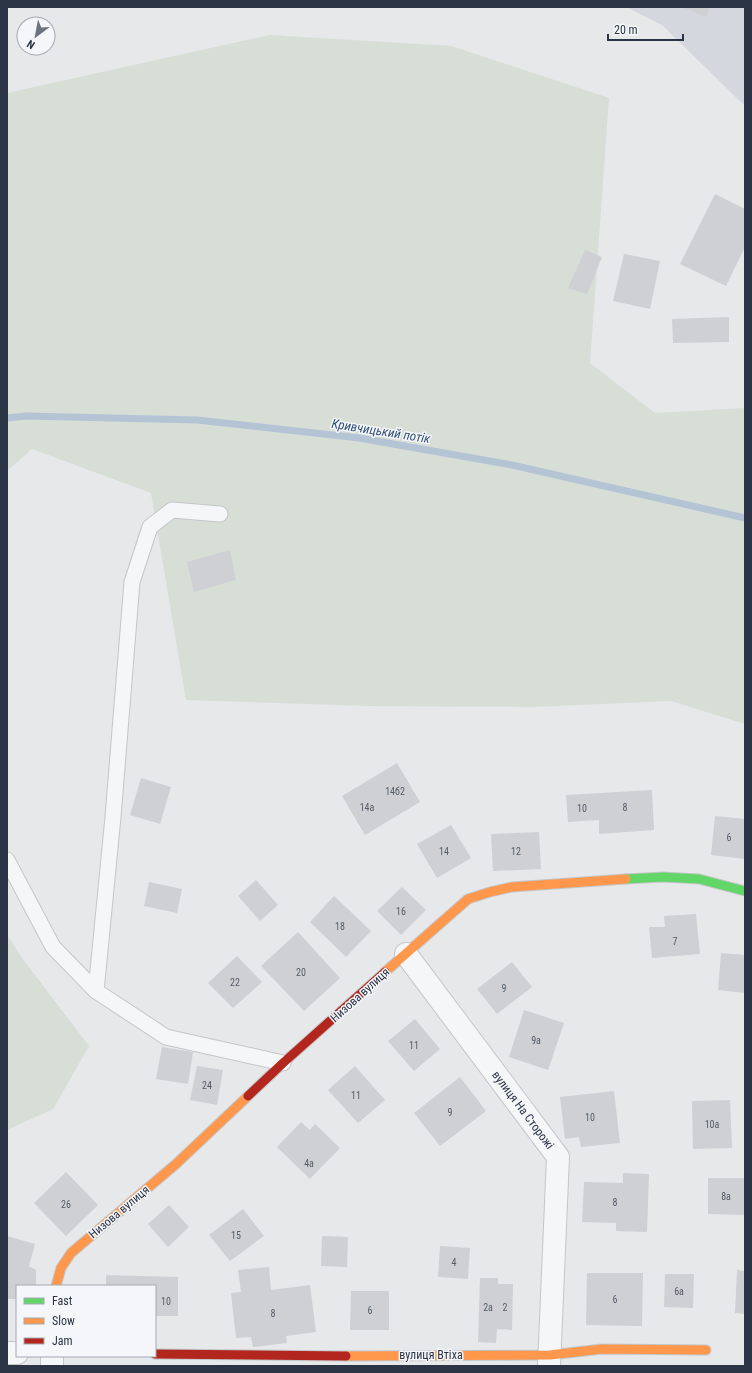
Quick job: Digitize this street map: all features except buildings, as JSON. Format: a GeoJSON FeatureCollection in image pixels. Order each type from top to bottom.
{"type":"FeatureCollection","features":[{"type":"Feature","properties":{"kind":"street","name":"Низова вулиця"},"geometry":{"type":"LineString","coordinates":[[56,1285],[56,1278],[61,1265],[71,1253],[176,1164],[283,1063],[468,899],[512,887],[663,877],[699,879],[745,891]]}},
{"type":"Feature","properties":{"kind":"street","name":"вулиця На Сторожі"},"geometry":{"type":"LineString","coordinates":[[406,954],[558,1157],[550,1360]]}},
{"type":"Feature","properties":{"kind":"street","name":"вулиця Втіха"},"geometry":{"type":"LineString","coordinates":[[156,1354],[550,1360],[602,1349],[706,1350]]}},
{"type":"Feature","properties":{"kind":"lane"},"geometry":{"type":"LineString","coordinates":[[96,990],[113,817],[132,582],[150,527],[172,510],[220,514]]}},
{"type":"Feature","properties":{"kind":"lane"},"geometry":{"type":"LineString","coordinates":[[7,860],[53,947],[96,990],[166,1037],[283,1063]]}},
{"type":"Feature","properties":{"kind":"shaded area"},"geometry":{"type":"Polygon","coordinates":[[[626,7],[745,7],[745,106],[662,25],[626,7]]]}},
{"type":"Feature","properties":{"kind":"shaded area"},"geometry":{"type":"Polygon","coordinates":[[[270,35],[451,46],[609,98],[590,363],[655,413],[745,408],[745,724],[671,701],[532,707],[369,706],[186,700],[151,493],[32,449],[7,471],[7,93],[270,35]]]}},
{"type":"Feature","properties":{"kind":"shaded area"},"geometry":{"type":"Polygon","coordinates":[[[7,935],[22,958],[89,1046],[53,1109],[7,1130],[7,935]]]}},
{"type":"Feature","properties":{"kind":"waterway","name":"Кривчицький потік"},"geometry":{"type":"LineString","coordinates":[[7,418],[26,416],[197,420],[359,438],[512,465],[745,518]]}},
{"type":"Feature","properties":{"kind":"traffic: fast"},"geometry":{"type":"LineString","coordinates":[[626,879],[663,877],[699,879],[745,891]]}},
{"type":"Feature","properties":{"kind":"traffic: slow"},"geometry":{"type":"LineString","coordinates":[[385,972],[468,899],[512,887],[626,879]]}},
{"type":"Feature","properties":{"kind":"traffic: slow"},"geometry":{"type":"LineString","coordinates":[[56,1285],[61,1268],[71,1253],[176,1164],[248,1096]]}},
{"type":"Feature","properties":{"kind":"traffic: slow"},"geometry":{"type":"LineString","coordinates":[[346,1356],[550,1355],[602,1349],[706,1350]]}},
{"type":"Feature","properties":{"kind":"traffic: jam"},"geometry":{"type":"LineString","coordinates":[[248,1096],[385,972]]}},
{"type":"Feature","properties":{"kind":"traffic: jam"},"geometry":{"type":"LineString","coordinates":[[156,1354],[346,1356]]}}]}
